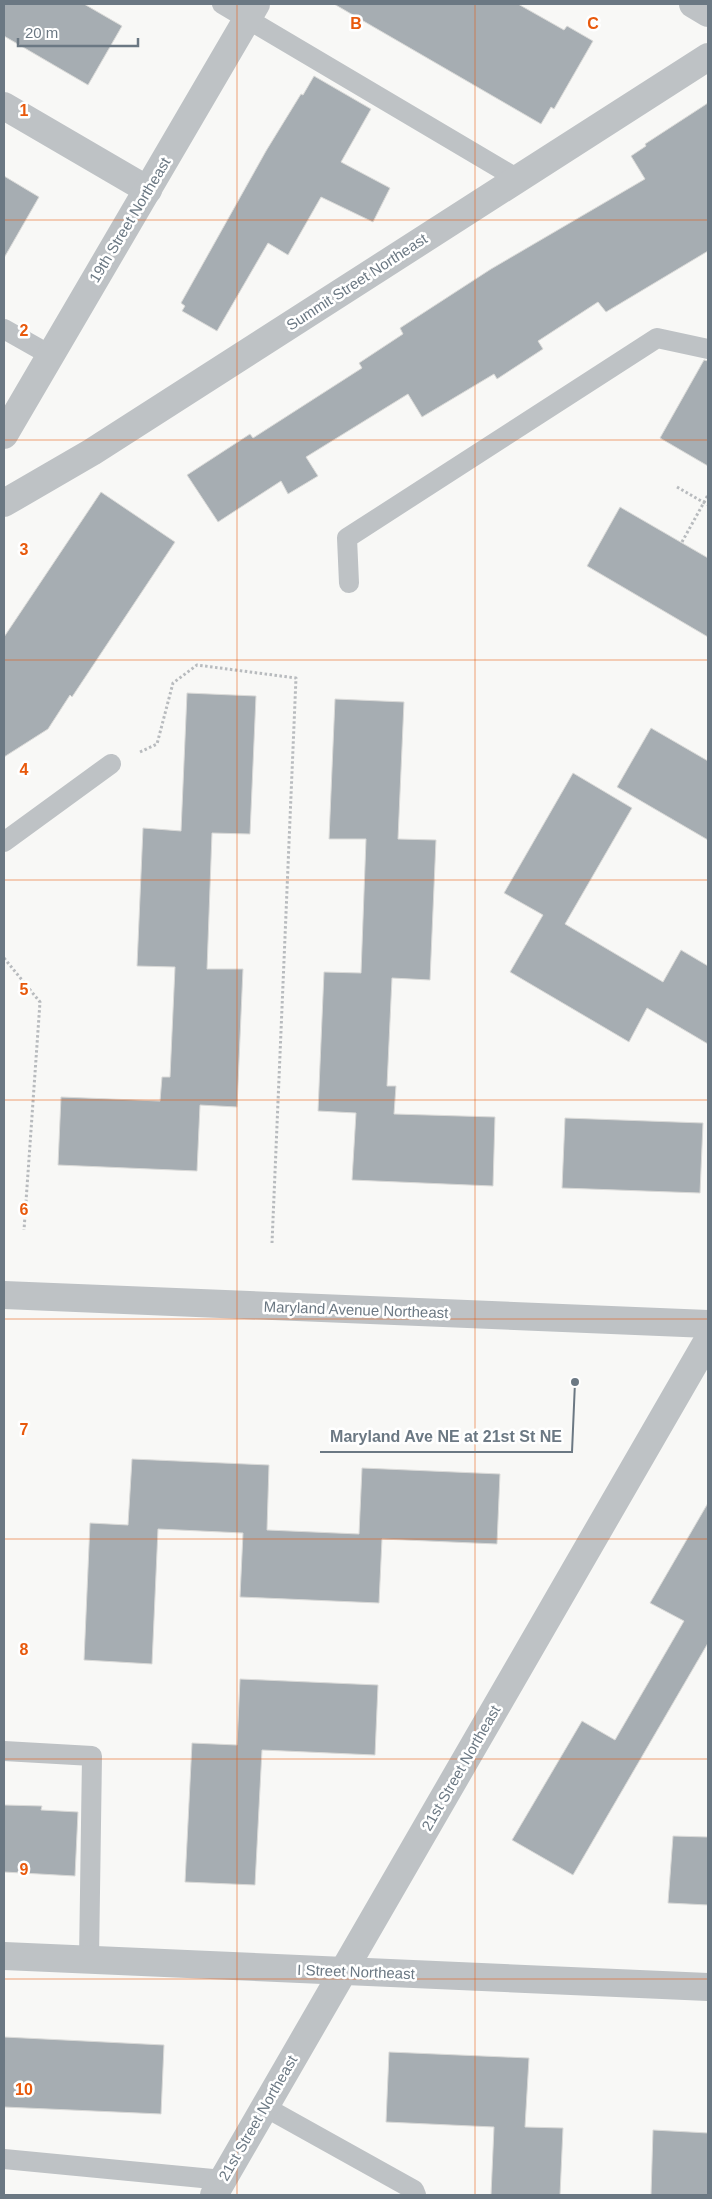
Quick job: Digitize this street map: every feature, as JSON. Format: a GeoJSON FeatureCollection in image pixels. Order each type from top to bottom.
{"type":"FeatureCollection","features":[{"type":"Feature","properties":{"kind":"street"},"geometry":{"type":"LineString","coordinates":[[693,4],[708,13]]}},
{"type":"Feature","properties":{"kind":"street","name":"19th Street Northeast"},"geometry":{"type":"LineString","coordinates":[[4,435],[252,11]]}},
{"type":"Feature","properties":{"kind":"street","name":"Summit Street Northeast"},"geometry":{"type":"LineString","coordinates":[[4,503],[92,452],[708,57]]}},
{"type":"Feature","properties":{"kind":"street"},"geometry":{"type":"LineString","coordinates":[[4,106],[148,190]]}},
{"type":"Feature","properties":{"kind":"street","name":"Maryland Avenue Northeast"},"geometry":{"type":"LineString","coordinates":[[4,1294],[708,1324]]}},
{"type":"Feature","properties":{"kind":"street","name":"21st Street Northeast"},"geometry":{"type":"LineString","coordinates":[[218,2188],[708,1340]]}},
{"type":"Feature","properties":{"kind":"street","name":"I Street Northeast"},"geometry":{"type":"LineString","coordinates":[[4,1956],[708,1987]]}},
{"type":"Feature","properties":{"kind":"lane"},"geometry":{"type":"LineString","coordinates":[[222,4],[252,11],[518,178]]}},
{"type":"Feature","properties":{"kind":"lane"},"geometry":{"type":"LineString","coordinates":[[4,329],[50,355]]}},
{"type":"Feature","properties":{"kind":"lane"},"geometry":{"type":"LineString","coordinates":[[349,582],[347,538],[657,338],[708,349]]}},
{"type":"Feature","properties":{"kind":"lane"},"geometry":{"type":"LineString","coordinates":[[4,842],[111,764]]}},
{"type":"Feature","properties":{"kind":"lane"},"geometry":{"type":"LineString","coordinates":[[4,1751],[92,1756],[89,1960]]}},
{"type":"Feature","properties":{"kind":"lane"},"geometry":{"type":"LineString","coordinates":[[265,2107],[414,2190],[416,2195]]}},
{"type":"Feature","properties":{"kind":"lane"},"geometry":{"type":"LineString","coordinates":[[4,2159],[218,2188]]}},
{"type":"Feature","properties":{"kind":"path"},"geometry":{"type":"LineString","coordinates":[[677,487],[708,505]]}},
{"type":"Feature","properties":{"kind":"path"},"geometry":{"type":"LineString","coordinates":[[682,542],[708,495]]}},
{"type":"Feature","properties":{"kind":"path"},"geometry":{"type":"LineString","coordinates":[[111,764],[158,744],[173,683],[197,665],[296,678],[272,1243]]}},
{"type":"Feature","properties":{"kind":"path"},"geometry":{"type":"LineString","coordinates":[[4,958],[40,1002],[24,1230]]}},
{"type":"Feature","properties":{"kind":"building"},"geometry":{"type":"Polygon","coordinates":[[[4,4],[84,4],[122,26],[88,85],[4,36],[4,4]]]}},
{"type":"Feature","properties":{"kind":"building"},"geometry":{"type":"Polygon","coordinates":[[[334,4],[518,4],[564,30],[567,26],[593,41],[554,109],[551,107],[541,124],[334,4]]]}},
{"type":"Feature","properties":{"kind":"building"},"geometry":{"type":"Polygon","coordinates":[[[314,76],[371,109],[341,162],[390,188],[373,222],[321,197],[288,255],[268,243],[217,331],[182,311],[185,306],[181,303],[266,151],[314,76]]]}},
{"type":"Feature","properties":{"kind":"building"},"geometry":{"type":"Polygon","coordinates":[[[708,103],[708,251],[606,312],[598,302],[538,341],[543,349],[497,379],[494,374],[422,417],[408,394],[306,457],[318,476],[288,494],[281,481],[218,522],[187,475],[250,434],[253,438],[362,368],[359,363],[403,334],[400,328],[491,269],[645,179],[631,156],[646,146],[645,144],[708,103]]]}},
{"type":"Feature","properties":{"kind":"building"},"geometry":{"type":"Polygon","coordinates":[[[4,176],[39,197],[4,258],[4,176]]]}},
{"type":"Feature","properties":{"kind":"building"},"geometry":{"type":"Polygon","coordinates":[[[704,360],[708,361],[708,466],[660,438],[704,360]]]}},
{"type":"Feature","properties":{"kind":"building"},"geometry":{"type":"Polygon","coordinates":[[[101,492],[175,542],[72,697],[70,695],[48,729],[4,757],[4,637],[101,492]]]}},
{"type":"Feature","properties":{"kind":"building"},"geometry":{"type":"Polygon","coordinates":[[[620,507],[708,558],[708,637],[587,566],[620,507]]]}},
{"type":"Feature","properties":{"kind":"building"},"geometry":{"type":"Polygon","coordinates":[[[187,693],[256,696],[250,834],[212,833],[207,969],[243,969],[237,1107],[200,1105],[197,1171],[58,1165],[61,1097],[160,1101],[162,1077],[170,1077],[175,967],[137,966],[143,828],[181,831],[187,693]]]}},
{"type":"Feature","properties":{"kind":"building"},"geometry":{"type":"Polygon","coordinates":[[[335,699],[404,702],[398,839],[436,840],[430,980],[392,978],[387,1086],[396,1086],[394,1114],[495,1117],[493,1186],[352,1180],[356,1113],[318,1111],[324,972],[361,973],[366,839],[329,839],[335,699]]]}},
{"type":"Feature","properties":{"kind":"building"},"geometry":{"type":"Polygon","coordinates":[[[651,728],[708,761],[708,840],[617,787],[651,728]]]}},
{"type":"Feature","properties":{"kind":"building"},"geometry":{"type":"Polygon","coordinates":[[[573,773],[632,808],[565,924],[663,982],[681,950],[708,966],[708,1044],[647,1008],[629,1042],[510,972],[543,915],[504,893],[573,773]]]}},
{"type":"Feature","properties":{"kind":"building"},"geometry":{"type":"Polygon","coordinates":[[[565,1118],[703,1123],[700,1193],[562,1188],[565,1118]]]}},
{"type":"Feature","properties":{"kind":"building"},"geometry":{"type":"Polygon","coordinates":[[[132,1459],[269,1465],[267,1530],[359,1534],[362,1468],[500,1474],[497,1544],[382,1539],[379,1603],[240,1597],[243,1533],[158,1529],[152,1664],[84,1660],[90,1523],[128,1525],[132,1459]]]}},
{"type":"Feature","properties":{"kind":"building"},"geometry":{"type":"Polygon","coordinates":[[[708,1503],[708,1643],[573,1875],[512,1840],[582,1721],[615,1740],[684,1621],[650,1603],[708,1503]]]}},
{"type":"Feature","properties":{"kind":"building"},"geometry":{"type":"Polygon","coordinates":[[[240,1679],[378,1685],[375,1755],[262,1750],[255,1885],[185,1882],[192,1743],[237,1745],[240,1679]]]}},
{"type":"Feature","properties":{"kind":"building"},"geometry":{"type":"Polygon","coordinates":[[[4,1805],[42,1806],[41,1810],[78,1812],[75,1876],[4,1872],[4,1805]]]}},
{"type":"Feature","properties":{"kind":"building"},"geometry":{"type":"Polygon","coordinates":[[[673,1836],[708,1837],[708,1905],[668,1903],[673,1836]]]}},
{"type":"Feature","properties":{"kind":"building"},"geometry":{"type":"Polygon","coordinates":[[[4,2037],[164,2045],[161,2114],[4,2107],[4,2037]]]}},
{"type":"Feature","properties":{"kind":"building"},"geometry":{"type":"Polygon","coordinates":[[[389,2052],[529,2058],[525,2127],[563,2128],[560,2195],[491,2195],[494,2127],[386,2122],[389,2052]]]}},
{"type":"Feature","properties":{"kind":"building"},"geometry":{"type":"Polygon","coordinates":[[[653,2130],[708,2133],[708,2195],[651,2195],[653,2130]]]}},
{"type":"Feature","properties":{"kind":"place","name":"Maryland Ave NE at 21st St NE"},"geometry":{"type":"Point","coordinates":[575,1382]}}]}
